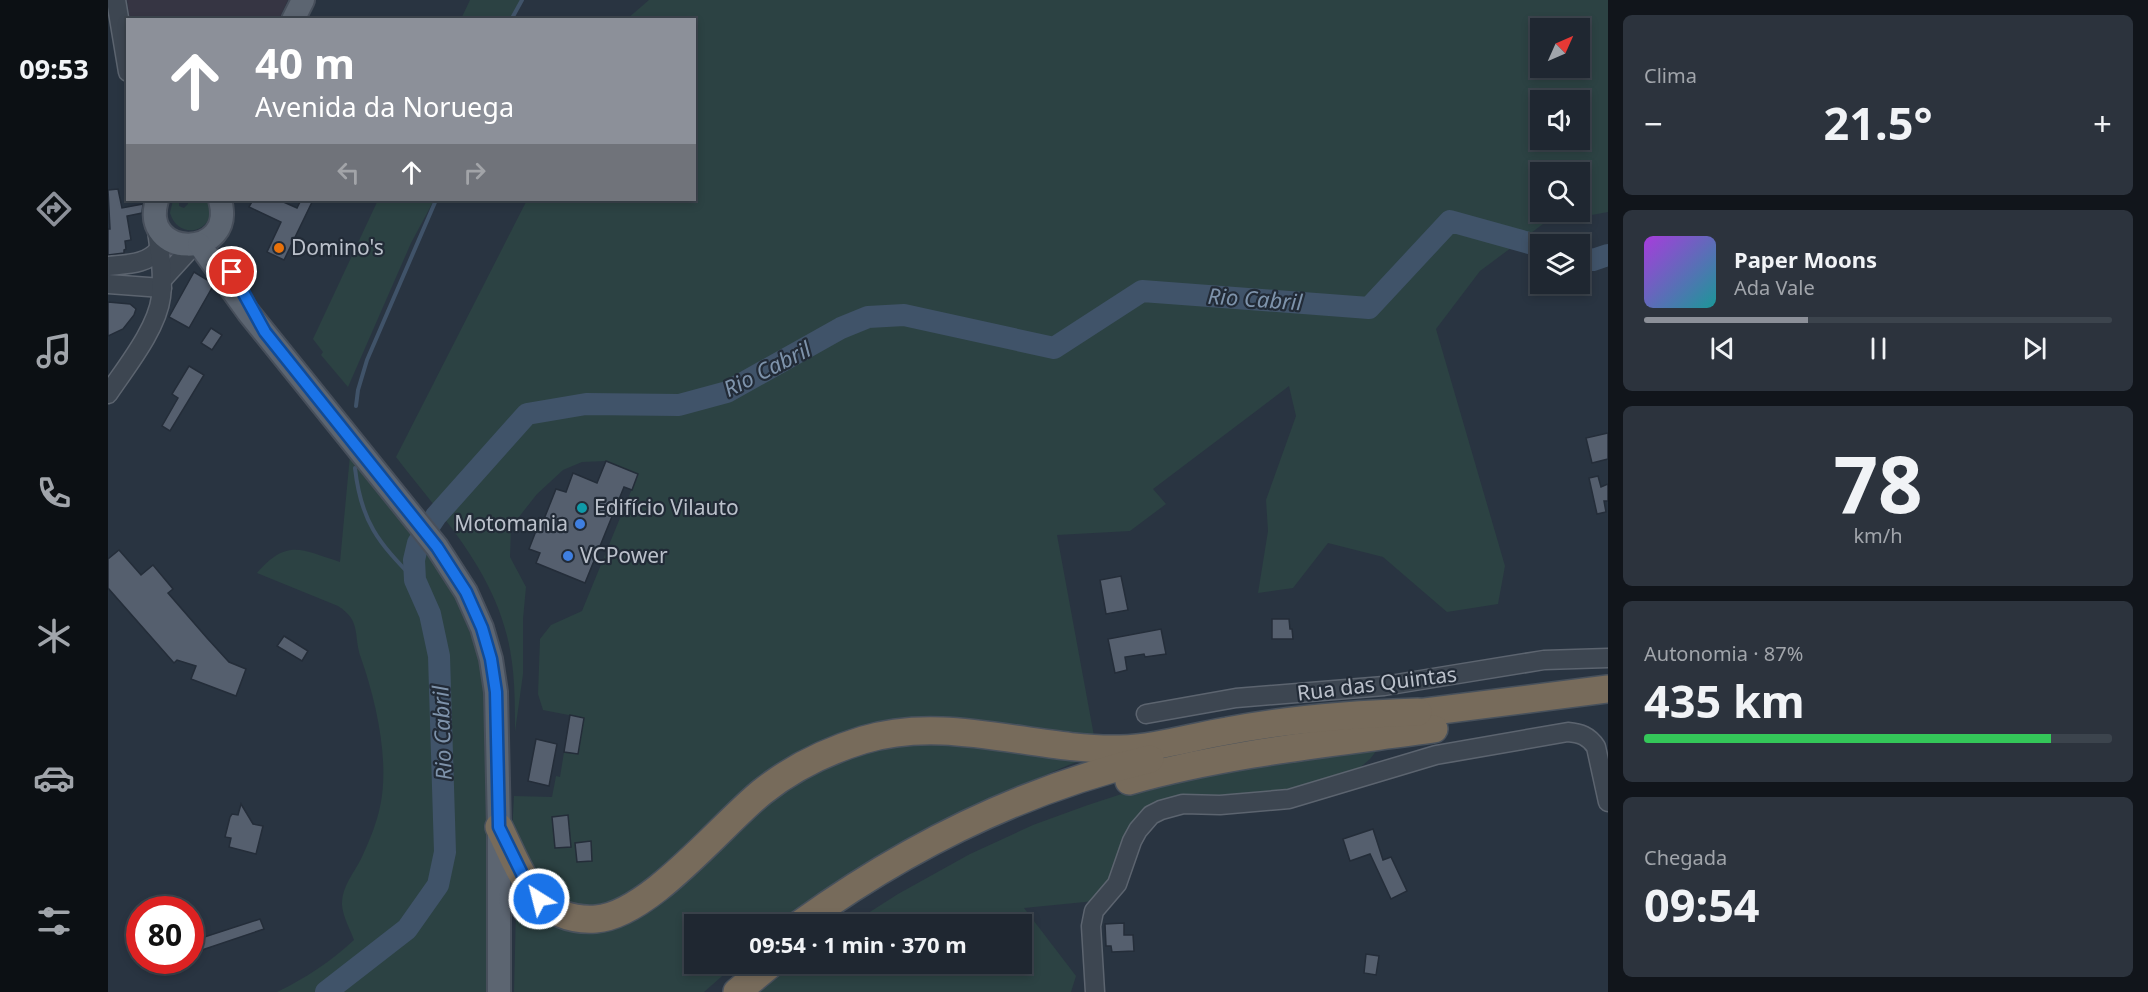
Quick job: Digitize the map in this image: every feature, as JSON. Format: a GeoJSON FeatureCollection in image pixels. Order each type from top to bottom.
{"type":"FeatureCollection","features":[{"type":"Feature","properties":{"kind":"highway"},"geometry":{"type":"LineString","coordinates":[[815,914],[847,892],[926,846],[1000,809],[1078,779],[1170,754],[1418,712],[1608,689]]}},
{"type":"Feature","properties":{"kind":"highway"},"geometry":{"type":"LineString","coordinates":[[837,914],[896,876],[982,832],[1046,806],[1131,780],[1249,754],[1608,706]]}},
{"type":"Feature","properties":{"kind":"highway"},"geometry":{"type":"LineString","coordinates":[[499,827],[527,884],[550,909],[572,917],[599,918],[622,913],[647,898],[744,807],[777,780],[819,756],[865,740],[885,735],[930,731],[982,734],[1053,744],[1118,749],[1159,745],[1227,731],[1326,716],[1418,712]]}},
{"type":"Feature","properties":{"kind":"highway"},"geometry":{"type":"LineString","coordinates":[[719,992],[739,974]]}},
{"type":"Feature","properties":{"kind":"highway"},"geometry":{"type":"LineString","coordinates":[[737,992],[759,974]]}},
{"type":"Feature","properties":{"kind":"main road"},"geometry":{"type":"LineString","coordinates":[[294,18],[303,0]]}},
{"type":"Feature","properties":{"kind":"main road"},"geometry":{"type":"LineString","coordinates":[[154,208],[161,232],[169,240],[179,245],[196,245],[215,232],[221,209]]}},
{"type":"Feature","properties":{"kind":"main road"},"geometry":{"type":"LineString","coordinates":[[221,209],[220,239],[229,265],[265,332]]}},
{"type":"Feature","properties":{"kind":"main road"},"geometry":{"type":"LineString","coordinates":[[196,245],[437,547],[466,592],[482,628],[491,659],[496,692],[499,992]]}},
{"type":"Feature","properties":{"kind":"street"},"geometry":{"type":"LineString","coordinates":[[116,0],[126,60]]}},
{"type":"Feature","properties":{"kind":"street"},"geometry":{"type":"LineString","coordinates":[[108,394],[145,337],[160,302],[162,284],[154,208]]}},
{"type":"Feature","properties":{"kind":"street"},"geometry":{"type":"LineString","coordinates":[[108,284],[162,284],[196,245]]}},
{"type":"Feature","properties":{"kind":"street"},"geometry":{"type":"LineString","coordinates":[[108,266],[144,261],[151,258],[159,249]]}},
{"type":"Feature","properties":{"kind":"street","name":"Rua das Quintas"},"geometry":{"type":"LineString","coordinates":[[1146,714],[1236,698],[1384,686],[1544,660],[1608,658]]}},
{"type":"Feature","properties":{"kind":"street"},"geometry":{"type":"LineString","coordinates":[[1384,686],[1387,706]]}},
{"type":"Feature","properties":{"kind":"street"},"geometry":{"type":"LineString","coordinates":[[1095,992],[1092,918],[1098,905],[1118,884],[1132,841],[1144,822],[1161,810],[1183,804],[1220,805],[1289,799],[1436,755],[1558,733],[1578,733],[1592,741],[1596,747],[1608,802]]}},
{"type":"Feature","properties":{"kind":"street"},"geometry":{"type":"LineString","coordinates":[[1392,744],[1395,766]]}},
{"type":"Feature","properties":{"kind":"shaded area"},"geometry":{"type":"Polygon","coordinates":[[[127,0],[288,0],[279,18],[130,18],[127,0]]]}},
{"type":"Feature","properties":{"kind":"green space"},"geometry":{"type":"Polygon","coordinates":[[[470,0],[522,0],[512,18],[461,18],[470,0]]]}},
{"type":"Feature","properties":{"kind":"green space"},"geometry":{"type":"Polygon","coordinates":[[[649,0],[1608,0],[1608,212],[1590,215],[1590,162],[1530,162],[1530,222],[1554,222],[1543,224],[1480,271],[1436,329],[1505,566],[1498,604],[1447,612],[1383,557],[1328,543],[1293,588],[1258,593],[1268,531],[1266,500],[1296,416],[1289,386],[1153,489],[1166,504],[1130,531],[1057,535],[1094,736],[981,720],[918,719],[866,730],[637,894],[592,910],[548,896],[512,833],[514,796],[552,797],[556,776],[560,777],[564,752],[578,754],[584,718],[543,710],[538,694],[540,639],[551,625],[582,611],[638,474],[606,461],[582,462],[563,470],[537,494],[511,527],[510,557],[526,587],[523,619],[523,674],[515,732],[512,660],[499,610],[475,563],[445,519],[396,457],[526,201],[696,201],[696,18],[628,18],[649,0]]]}},
{"type":"Feature","properties":{"kind":"green space"},"geometry":{"type":"Polygon","coordinates":[[[173,201],[179,201],[179,206],[184,208],[188,204],[187,201],[207,201],[210,210],[205,225],[190,230],[175,223],[170,213],[173,201]]]}},
{"type":"Feature","properties":{"kind":"green space"},"geometry":{"type":"Polygon","coordinates":[[[378,201],[433,201],[411,243],[348,387],[321,355],[323,352],[313,339],[378,201]]]}},
{"type":"Feature","properties":{"kind":"green space"},"geometry":{"type":"Polygon","coordinates":[[[350,455],[441,572],[457,599],[476,648],[482,674],[487,736],[489,918],[487,992],[277,992],[317,969],[354,940],[344,914],[342,899],[372,833],[383,789],[380,731],[351,617],[338,606],[257,573],[268,562],[287,551],[305,551],[340,562],[350,455]]]}},
{"type":"Feature","properties":{"kind":"green space"},"geometry":{"type":"Polygon","coordinates":[[[955,739],[1094,757],[1071,764],[1010,790],[934,829],[859,871],[797,914],[684,914],[684,974],[724,974],[704,992],[514,992],[516,908],[533,911],[566,924],[595,925],[767,799],[850,755],[893,742],[955,739]]]}},
{"type":"Feature","properties":{"kind":"green space"},"geometry":{"type":"Polygon","coordinates":[[[1381,745],[1356,771],[1299,790],[1167,800],[1095,901],[1024,908],[1029,914],[867,914],[970,854],[1033,825],[1146,786],[1381,745]]]}},
{"type":"Feature","properties":{"kind":"green space"},"geometry":{"type":"Polygon","coordinates":[[[1032,918],[1076,976],[1071,992],[760,992],[782,974],[1032,974],[1032,918]]]}},
{"type":"Feature","properties":{"kind":"building"},"geometry":{"type":"Polygon","coordinates":[[[118,189],[122,208],[143,204],[142,213],[127,216],[131,240],[125,241],[124,253],[108,255],[108,229],[110,229],[108,190],[118,189]]]}},
{"type":"Feature","properties":{"kind":"building"},"geometry":{"type":"Polygon","coordinates":[[[252,201],[281,201],[297,208],[300,201],[313,201],[284,260],[267,252],[281,222],[249,207],[252,201]]]}},
{"type":"Feature","properties":{"kind":"building"},"geometry":{"type":"Polygon","coordinates":[[[194,272],[213,286],[189,328],[169,317],[194,272]]]}},
{"type":"Feature","properties":{"kind":"building"},"geometry":{"type":"Polygon","coordinates":[[[108,302],[130,304],[136,309],[123,329],[108,336],[108,302]]]}},
{"type":"Feature","properties":{"kind":"building"},"geometry":{"type":"Polygon","coordinates":[[[211,328],[222,335],[212,350],[201,343],[211,328]]]}},
{"type":"Feature","properties":{"kind":"building"},"geometry":{"type":"Polygon","coordinates":[[[189,366],[204,375],[170,431],[162,426],[178,398],[172,394],[189,366]]]}},
{"type":"Feature","properties":{"kind":"building"},"geometry":{"type":"Polygon","coordinates":[[[1608,433],[1608,459],[1592,463],[1586,438],[1608,433]]]}},
{"type":"Feature","properties":{"kind":"building","name":"Edifício Vilauto"},"geometry":{"type":"Polygon","coordinates":[[[606,461],[638,474],[632,490],[624,487],[585,583],[536,563],[540,553],[529,549],[556,489],[566,492],[573,473],[597,483],[606,461]]]}},
{"type":"Feature","properties":{"kind":"building"},"geometry":{"type":"Polygon","coordinates":[[[1598,476],[1601,487],[1608,484],[1608,501],[1604,501],[1606,512],[1597,514],[1589,478],[1598,476]]]}},
{"type":"Feature","properties":{"kind":"building"},"geometry":{"type":"Polygon","coordinates":[[[119,550],[141,575],[153,565],[173,589],[168,593],[207,638],[229,662],[246,669],[236,696],[191,679],[196,666],[177,660],[174,663],[108,588],[108,559],[119,550]]]}},
{"type":"Feature","properties":{"kind":"building"},"geometry":{"type":"Polygon","coordinates":[[[1121,576],[1128,610],[1106,614],[1100,580],[1121,576]]]}},
{"type":"Feature","properties":{"kind":"building"},"geometry":{"type":"Polygon","coordinates":[[[1272,619],[1289,619],[1293,639],[1272,639],[1272,619]]]}},
{"type":"Feature","properties":{"kind":"building"},"geometry":{"type":"Polygon","coordinates":[[[1161,629],[1166,654],[1125,657],[1127,670],[1115,673],[1108,639],[1161,629]]]}},
{"type":"Feature","properties":{"kind":"building"},"geometry":{"type":"Polygon","coordinates":[[[284,636],[308,651],[302,661],[277,646],[284,636]]]}},
{"type":"Feature","properties":{"kind":"building"},"geometry":{"type":"Polygon","coordinates":[[[570,715],[584,718],[578,754],[564,752],[570,715]]]}},
{"type":"Feature","properties":{"kind":"building"},"geometry":{"type":"Polygon","coordinates":[[[536,739],[557,744],[549,786],[528,781],[536,739]]]}},
{"type":"Feature","properties":{"kind":"building"},"geometry":{"type":"Polygon","coordinates":[[[241,804],[253,824],[263,826],[256,854],[229,847],[231,838],[225,837],[230,817],[232,814],[238,815],[241,804]]]}},
{"type":"Feature","properties":{"kind":"building"},"geometry":{"type":"Polygon","coordinates":[[[568,815],[571,847],[555,848],[552,817],[568,815]]]}},
{"type":"Feature","properties":{"kind":"building"},"geometry":{"type":"Polygon","coordinates":[[[1373,829],[1383,860],[1391,857],[1407,891],[1391,899],[1370,854],[1350,861],[1343,839],[1373,829]]]}},
{"type":"Feature","properties":{"kind":"building"},"geometry":{"type":"Polygon","coordinates":[[[591,841],[592,861],[577,862],[575,843],[591,841]]]}},
{"type":"Feature","properties":{"kind":"building"},"geometry":{"type":"Polygon","coordinates":[[[260,919],[264,929],[204,949],[204,937],[260,919]]]}},
{"type":"Feature","properties":{"kind":"building"},"geometry":{"type":"Polygon","coordinates":[[[1124,923],[1124,935],[1133,935],[1134,951],[1112,952],[1111,946],[1106,946],[1105,924],[1124,923]]]}},
{"type":"Feature","properties":{"kind":"building"},"geometry":{"type":"Polygon","coordinates":[[[1366,954],[1379,956],[1376,975],[1364,973],[1366,954]]]}},
{"type":"Feature","properties":{"kind":"waterway"},"geometry":{"type":"LineString","coordinates":[[512,18],[522,0]]}},
{"type":"Feature","properties":{"kind":"waterway"},"geometry":{"type":"LineString","coordinates":[[356,406],[367,360],[436,201]]}},
{"type":"Feature","properties":{"kind":"waterway","name":"Rio Cabril"},"geometry":{"type":"LineString","coordinates":[[326,992],[407,929],[438,885],[445,852],[439,656],[430,614],[415,580],[414,560],[418,543],[436,516],[527,414],[586,404],[679,405],[727,392],[841,328],[868,317],[904,315],[1054,348],[1142,291],[1369,308],[1450,221],[1530,243]]}},
{"type":"Feature","properties":{"kind":"waterway","name":"Rio Cabril"},"geometry":{"type":"LineString","coordinates":[[1590,259],[1608,255]]}},
{"type":"Feature","properties":{"kind":"waterway"},"geometry":{"type":"LineString","coordinates":[[355,468],[362,503],[373,530],[415,580]]}},
{"type":"Feature","properties":{"kind":"place","name":"Domino's"},"geometry":{"type":"Point","coordinates":[279,248]}},
{"type":"Feature","properties":{"kind":"place","name":"Edifício Vilauto"},"geometry":{"type":"Point","coordinates":[582,508]}},
{"type":"Feature","properties":{"kind":"place","name":"Motomania"},"geometry":{"type":"Point","coordinates":[580,524]}},
{"type":"Feature","properties":{"kind":"place","name":"VCPower"},"geometry":{"type":"Point","coordinates":[568,556]}},
{"type":"Feature","properties":{"kind":"route"},"geometry":{"type":"LineString","coordinates":[[232,272],[265,332],[437,547],[466,592],[482,628],[491,659],[496,692],[499,827],[527,884],[539,899]]}}]}
